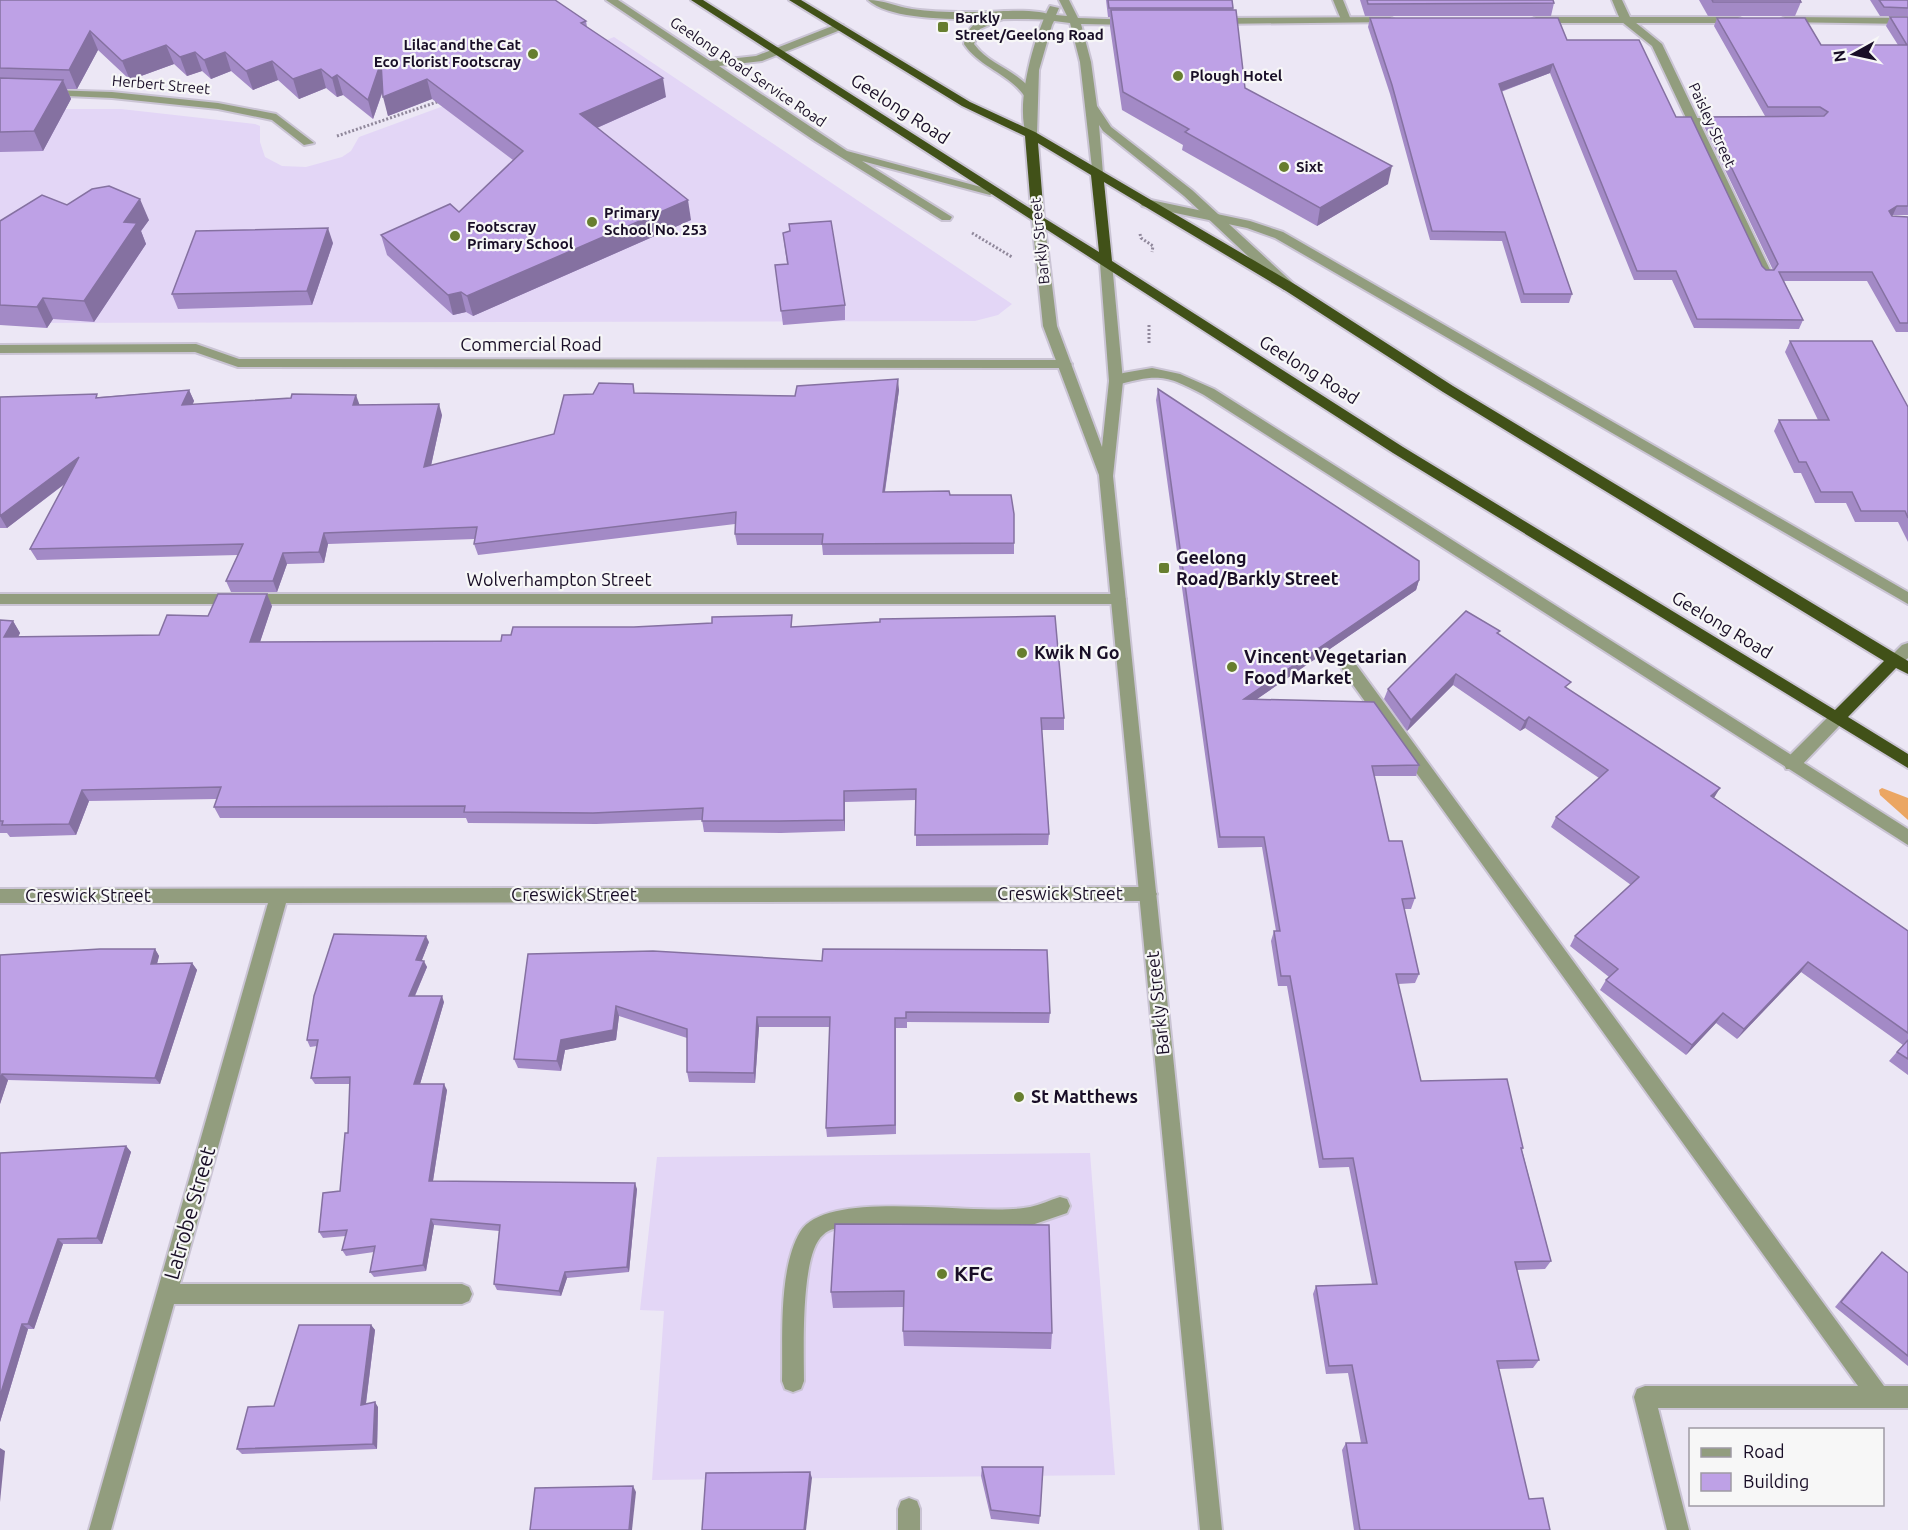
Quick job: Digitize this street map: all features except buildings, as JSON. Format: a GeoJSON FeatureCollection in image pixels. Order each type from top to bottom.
{"type":"FeatureCollection","features":[{"type":"Feature","properties":{"kind":"highway","name":"Geelong Road"},"geometry":{"type":"LineString","coordinates":[[696,0],[990,191],[1038,219],[1398,450],[1908,762]]}},
{"type":"Feature","properties":{"kind":"highway","name":"Geelong Road"},"geometry":{"type":"LineString","coordinates":[[794,0],[966,104],[1031,134],[1291,288],[1448,389],[1901,664]]}},
{"type":"Feature","properties":{"kind":"highway","name":"Barkly Street"},"geometry":{"type":"LineString","coordinates":[[1031,134],[1038,219]]}},
{"type":"Feature","properties":{"kind":"highway","name":"Barkly Street"},"geometry":{"type":"LineString","coordinates":[[1096,174],[1106,263]]}},
{"type":"Feature","properties":{"kind":"highway"},"geometry":{"type":"LineString","coordinates":[[1837,718],[1901,664]]}},
{"type":"Feature","properties":{"kind":"street","name":"Geelong Road Service Road"},"geometry":{"type":"LineString","coordinates":[[611,0],[711,64],[837,150],[946,217]]}},
{"type":"Feature","properties":{"kind":"street"},"geometry":{"type":"LineString","coordinates":[[873,0],[889,8],[911,13],[1006,14],[1076,21],[1145,22]]}},
{"type":"Feature","properties":{"kind":"street","name":"Barkly Street"},"geometry":{"type":"LineString","coordinates":[[1031,134],[1029,95],[1033,61],[1057,0]]}},
{"type":"Feature","properties":{"kind":"street","name":"Barkly Street"},"geometry":{"type":"LineString","coordinates":[[1064,0],[1076,21],[1084,45],[1096,174]]}},
{"type":"Feature","properties":{"kind":"street"},"geometry":{"type":"LineString","coordinates":[[1338,0],[1346,20]]}},
{"type":"Feature","properties":{"kind":"street","name":"Paisley Street"},"geometry":{"type":"LineString","coordinates":[[1617,0],[1626,20],[1657,44],[1766,274]]}},
{"type":"Feature","properties":{"kind":"street"},"geometry":{"type":"LineString","coordinates":[[1006,14],[979,24],[972,31],[969,44],[982,59],[1023,82],[1029,95]]}},
{"type":"Feature","properties":{"kind":"street"},"geometry":{"type":"LineString","coordinates":[[1204,21],[1403,20]]}},
{"type":"Feature","properties":{"kind":"street"},"geometry":{"type":"LineString","coordinates":[[1526,20],[1754,20]]}},
{"type":"Feature","properties":{"kind":"street"},"geometry":{"type":"LineString","coordinates":[[1778,20],[1908,21]]}},
{"type":"Feature","properties":{"kind":"street"},"geometry":{"type":"LineString","coordinates":[[711,64],[735,63],[779,53],[838,27]]}},
{"type":"Feature","properties":{"kind":"street","name":"Herbert Street"},"geometry":{"type":"LineString","coordinates":[[32,93],[112,95],[218,106],[276,117],[308,143]]}},
{"type":"Feature","properties":{"kind":"street"},"geometry":{"type":"LineString","coordinates":[[1090,104],[1107,129],[1179,186],[1291,288]]}},
{"type":"Feature","properties":{"kind":"street"},"geometry":{"type":"LineString","coordinates":[[1693,121],[1737,121]]}},
{"type":"Feature","properties":{"kind":"street","name":"Geelong Road Service Road"},"geometry":{"type":"LineString","coordinates":[[837,150],[990,191]]}},
{"type":"Feature","properties":{"kind":"street","name":"Geelong Road"},"geometry":{"type":"LineString","coordinates":[[1146,203],[1261,228],[1288,240],[1908,599]]}},
{"type":"Feature","properties":{"kind":"street","name":"Barkly Street"},"geometry":{"type":"LineString","coordinates":[[1038,219],[1050,326],[1106,476]]}},
{"type":"Feature","properties":{"kind":"street","name":"Barkly Street"},"geometry":{"type":"LineString","coordinates":[[1106,263],[1116,381],[1106,476],[1211,1530]]}},
{"type":"Feature","properties":{"kind":"street","name":"Commercial Road"},"geometry":{"type":"LineString","coordinates":[[0,349],[196,348],[238,363],[1065,364]]}},
{"type":"Feature","properties":{"kind":"street"},"geometry":{"type":"LineString","coordinates":[[1116,381],[1133,374],[1153,372],[1181,377],[1209,392],[1908,838]]}},
{"type":"Feature","properties":{"kind":"street","name":"Wolverhampton Street"},"geometry":{"type":"LineString","coordinates":[[0,599],[1118,599]]}},
{"type":"Feature","properties":{"kind":"street"},"geometry":{"type":"LineString","coordinates":[[1901,664],[1908,649]]}},
{"type":"Feature","properties":{"kind":"street"},"geometry":{"type":"LineString","coordinates":[[1349,667],[1879,1397]]}},
{"type":"Feature","properties":{"kind":"street"},"geometry":{"type":"LineString","coordinates":[[1792,764],[1837,718]]}},
{"type":"Feature","properties":{"kind":"street","name":"Creswick Street"},"geometry":{"type":"LineString","coordinates":[[0,896],[1148,894]]}},
{"type":"Feature","properties":{"kind":"street","name":"Latrobe Street"},"geometry":{"type":"LineString","coordinates":[[100,1530],[279,896]]}},
{"type":"Feature","properties":{"kind":"street"},"geometry":{"type":"LineString","coordinates":[[793,1382],[797,1281],[804,1246],[814,1230],[831,1220],[849,1217],[1029,1217],[1060,1206]]}},
{"type":"Feature","properties":{"kind":"street"},"geometry":{"type":"LineString","coordinates":[[167,1294],[462,1294]]}},
{"type":"Feature","properties":{"kind":"street"},"geometry":{"type":"LineString","coordinates":[[1678,1530],[1645,1397],[1908,1397]]}},
{"type":"Feature","properties":{"kind":"path"},"geometry":{"type":"LineString","coordinates":[[308,143],[350,133],[446,99]]}},
{"type":"Feature","properties":{"kind":"path"},"geometry":{"type":"LineString","coordinates":[[946,217],[1008,256],[1018,258]]}},
{"type":"Feature","properties":{"kind":"path"},"geometry":{"type":"LineString","coordinates":[[1140,234],[1141,238],[1153,246],[1152,252]]}},
{"type":"Feature","properties":{"kind":"path"},"geometry":{"type":"LineString","coordinates":[[1149,324],[1149,336]]}},
{"type":"Feature","properties":{"kind":"shaded area","name":"Footscray Primary School"},"geometry":{"type":"Polygon","coordinates":[[[614,37],[1012,304],[998,315],[975,321],[0,323],[0,109],[121,109],[255,124],[260,126],[260,142],[265,157],[282,166],[306,167],[342,157],[351,151],[359,137],[479,93],[614,37]]]}},
{"type":"Feature","properties":{"kind":"shaded area"},"geometry":{"type":"Polygon","coordinates":[[[1882,788],[1908,798],[1908,820],[1880,795],[1879,790],[1882,788]]]}},
{"type":"Feature","properties":{"kind":"shaded area"},"geometry":{"type":"Polygon","coordinates":[[[1090,1153],[1115,1475],[652,1480],[664,1311],[640,1310],[657,1157],[1090,1153]]]}},
{"type":"Feature","properties":{"kind":"place","name":"Barkly Street/Geelong Road"},"geometry":{"type":"Point","coordinates":[943,27]}},
{"type":"Feature","properties":{"kind":"place","name":"Lilac and the Cat Eco Florist Footscray"},"geometry":{"type":"Point","coordinates":[533,54]}},
{"type":"Feature","properties":{"kind":"place","name":"Plough Hotel"},"geometry":{"type":"Point","coordinates":[1178,76]}},
{"type":"Feature","properties":{"kind":"place","name":"Sixt"},"geometry":{"type":"Point","coordinates":[1284,167]}},
{"type":"Feature","properties":{"kind":"place","name":"Primary School No. 253"},"geometry":{"type":"Point","coordinates":[592,222]}},
{"type":"Feature","properties":{"kind":"place","name":"Footscray Primary School"},"geometry":{"type":"Point","coordinates":[455,236]}},
{"type":"Feature","properties":{"kind":"place","name":"Geelong Road/Barkly Street"},"geometry":{"type":"Point","coordinates":[1164,568]}},
{"type":"Feature","properties":{"kind":"place","name":"Kwik N Go"},"geometry":{"type":"Point","coordinates":[1022,653]}},
{"type":"Feature","properties":{"kind":"place","name":"Vincent Vegetarian Food Market"},"geometry":{"type":"Point","coordinates":[1232,667]}},
{"type":"Feature","properties":{"kind":"place","name":"St Matthews"},"geometry":{"type":"Point","coordinates":[1019,1097]}},
{"type":"Feature","properties":{"kind":"place","name":"KFC"},"geometry":{"type":"Point","coordinates":[942,1274]}}]}
